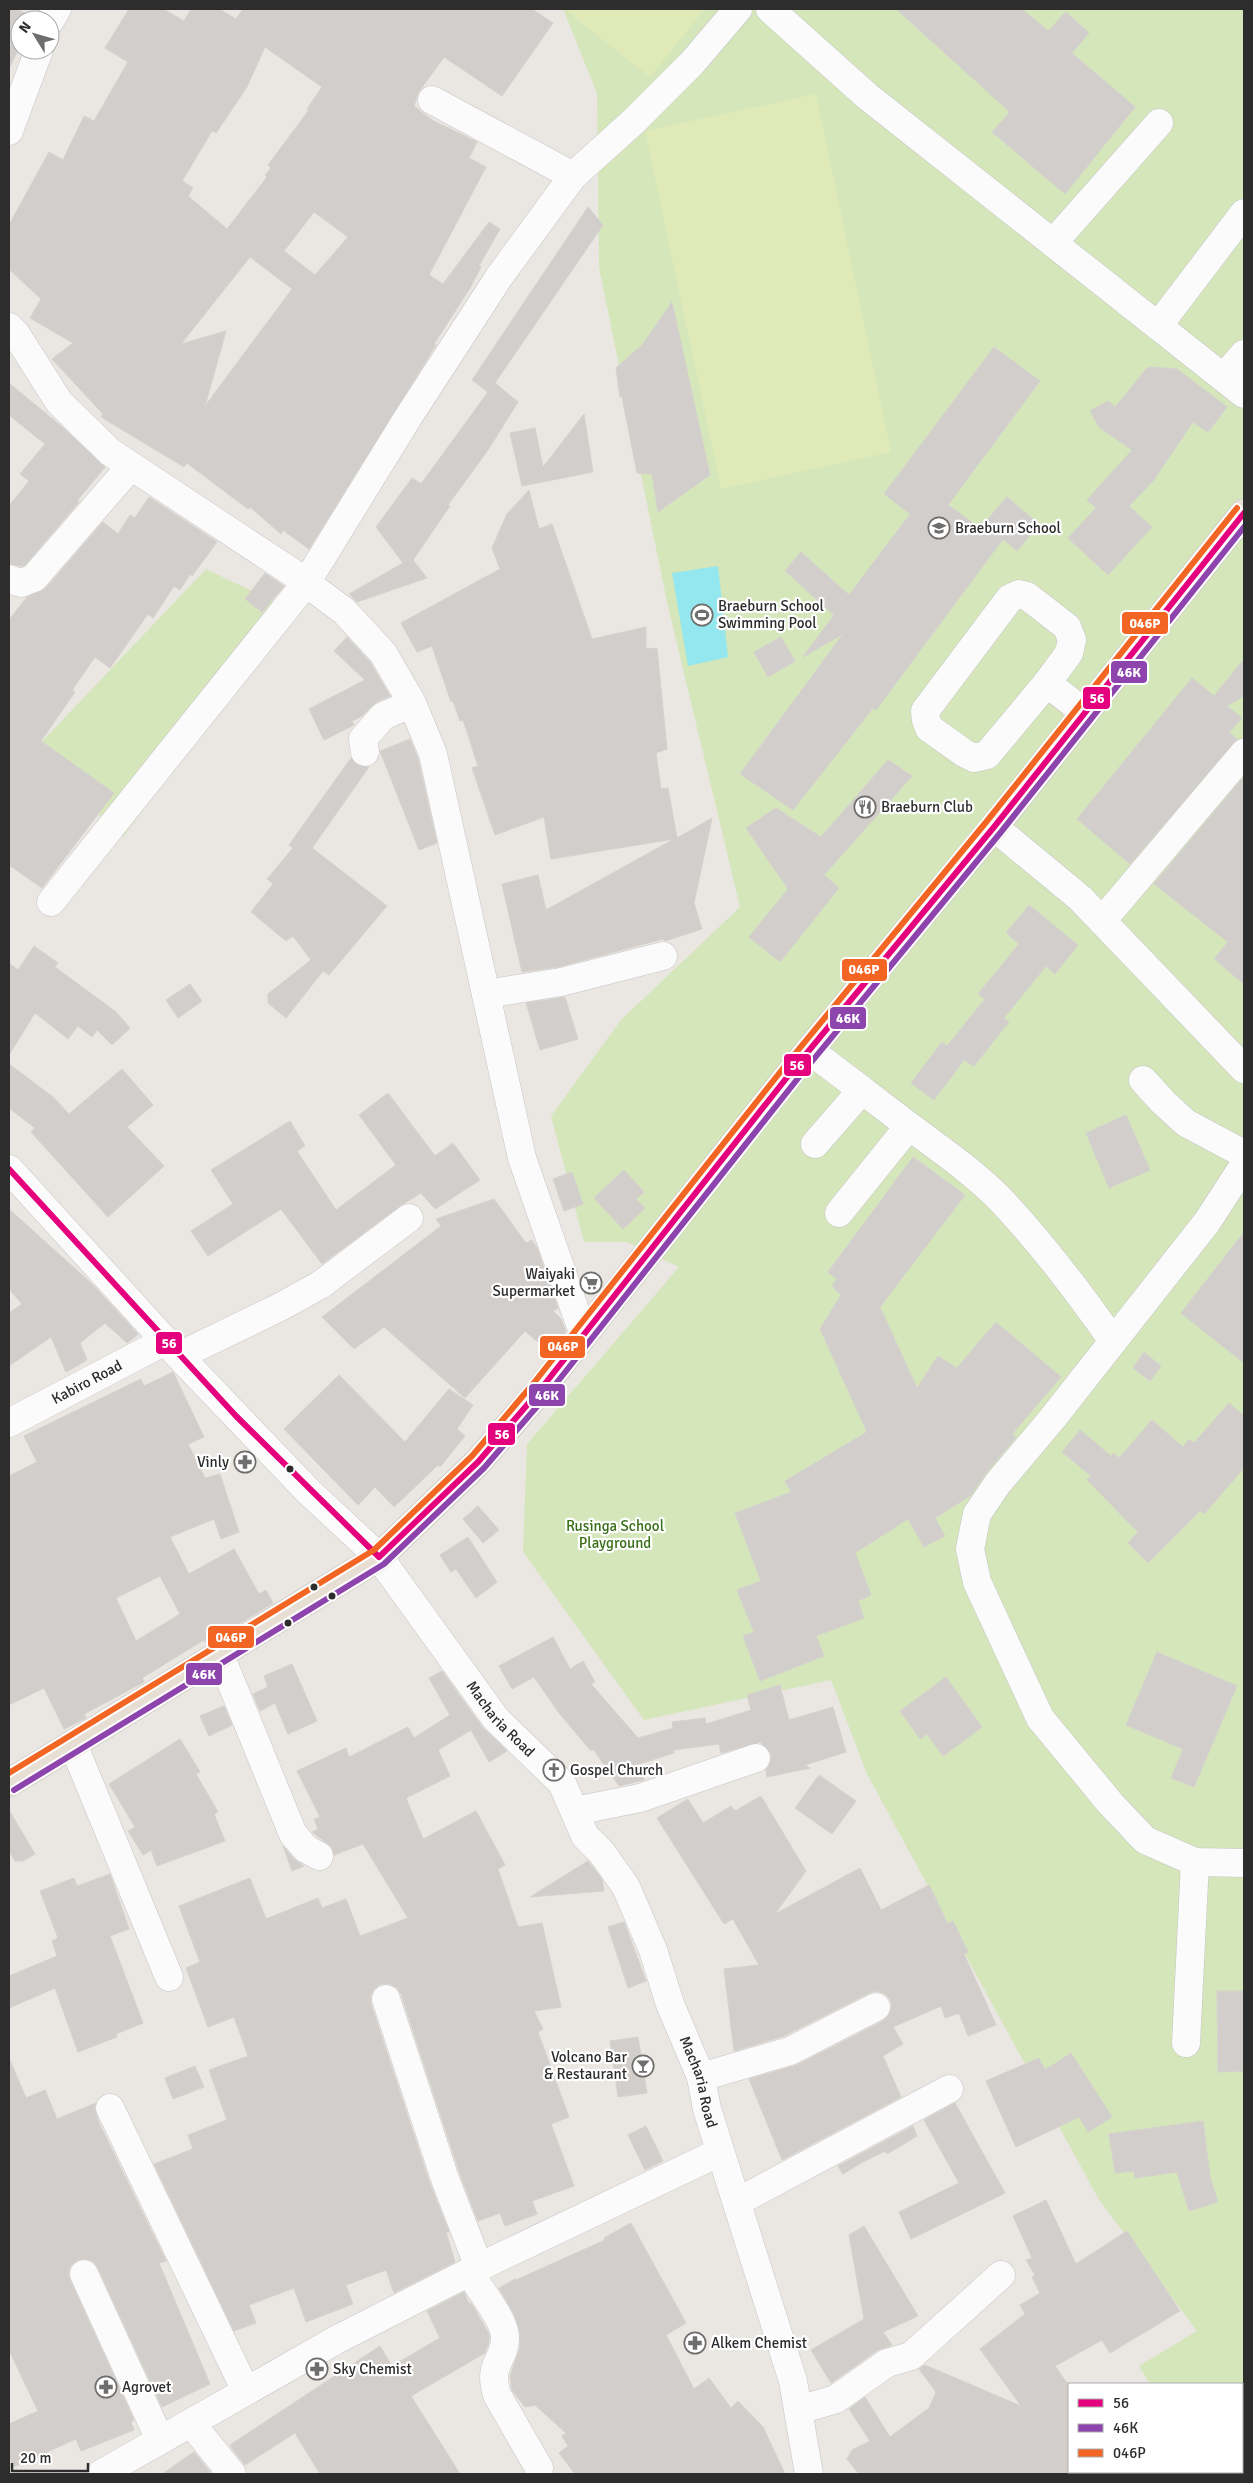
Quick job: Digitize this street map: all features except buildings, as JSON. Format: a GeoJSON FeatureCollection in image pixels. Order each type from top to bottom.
{"type":"FeatureCollection","features":[{"type":"Feature","properties":{"kind":"main road"},"geometry":{"type":"LineString","coordinates":[[9,1783],[379,1557],[478,1462],[540,1390],[583,1333],[809,1050],[994,827],[1244,513]]}},
{"type":"Feature","properties":{"kind":"street"},"geometry":{"type":"LineString","coordinates":[[52,902],[306,583],[407,419],[478,311],[573,176],[667,89],[738,9]]}},
{"type":"Feature","properties":{"kind":"street"},"geometry":{"type":"LineString","coordinates":[[770,9],[867,96],[1234,385],[1244,354]]}},
{"type":"Feature","properties":{"kind":"street"},"geometry":{"type":"LineString","coordinates":[[9,131],[35,60]]}},
{"type":"Feature","properties":{"kind":"street"},"geometry":{"type":"LineString","coordinates":[[432,100],[573,176]]}},
{"type":"Feature","properties":{"kind":"street"},"geometry":{"type":"LineString","coordinates":[[1053,243],[1159,123]]}},
{"type":"Feature","properties":{"kind":"street"},"geometry":{"type":"LineString","coordinates":[[1158,326],[1244,213]]}},
{"type":"Feature","properties":{"kind":"street"},"geometry":{"type":"LineString","coordinates":[[9,327],[16,334],[59,402],[110,452],[306,583],[344,611],[383,653],[410,700],[433,754],[522,1158],[583,1333]]}},
{"type":"Feature","properties":{"kind":"street"},"geometry":{"type":"LineString","coordinates":[[9,579],[21,583],[34,578],[131,466]]}},
{"type":"Feature","properties":{"kind":"street"},"geometry":{"type":"LineString","coordinates":[[1019,594],[1027,596],[1067,627],[1072,640],[1069,653],[1047,683],[987,755],[974,758],[964,753],[930,728],[926,720],[925,711],[1010,598],[1019,594]]}},
{"type":"Feature","properties":{"kind":"street"},"geometry":{"type":"LineString","coordinates":[[1047,683],[1084,712]]}},
{"type":"Feature","properties":{"kind":"street"},"geometry":{"type":"LineString","coordinates":[[365,752],[363,739],[383,716],[399,709],[410,700]]}},
{"type":"Feature","properties":{"kind":"street"},"geometry":{"type":"LineString","coordinates":[[1102,921],[1244,754]]}},
{"type":"Feature","properties":{"kind":"street"},"geometry":{"type":"LineString","coordinates":[[994,827],[1080,898],[1241,1058]]}},
{"type":"Feature","properties":{"kind":"street"},"geometry":{"type":"LineString","coordinates":[[486,994],[561,982],[663,956]]}},
{"type":"Feature","properties":{"kind":"street"},"geometry":{"type":"LineString","coordinates":[[809,1050],[967,1170],[998,1198],[1074,1286],[1113,1341]]}},
{"type":"Feature","properties":{"kind":"street"},"geometry":{"type":"LineString","coordinates":[[1143,1080],[1186,1123],[1244,1154]]}},
{"type":"Feature","properties":{"kind":"street"},"geometry":{"type":"LineString","coordinates":[[816,1144],[862,1090]]}},
{"type":"Feature","properties":{"kind":"street"},"geometry":{"type":"LineString","coordinates":[[839,1213],[909,1126]]}},
{"type":"Feature","properties":{"kind":"street"},"geometry":{"type":"LineString","coordinates":[[1244,1165],[1207,1222],[998,1483],[977,1514],[970,1549],[977,1582],[1040,1718],[1110,1803],[1145,1840],[1194,1862],[1244,1863]]}},
{"type":"Feature","properties":{"kind":"street","name":"Macharia Road"},"geometry":{"type":"LineString","coordinates":[[9,1170],[172,1348],[308,1491],[379,1557],[496,1718],[562,1783],[585,1836],[602,1853],[626,1887],[653,1950],[670,2004],[701,2077],[707,2109],[720,2152],[793,2381],[809,2474]]}},
{"type":"Feature","properties":{"kind":"street","name":"Kabiro Road"},"geometry":{"type":"LineString","coordinates":[[9,1423],[172,1348],[280,1307],[320,1285],[409,1218]]}},
{"type":"Feature","properties":{"kind":"street"},"geometry":{"type":"LineString","coordinates":[[220,1654],[293,1834],[306,1849],[319,1856]]}},
{"type":"Feature","properties":{"kind":"street"},"geometry":{"type":"LineString","coordinates":[[73,1744],[169,1977]]}},
{"type":"Feature","properties":{"kind":"street"},"geometry":{"type":"LineString","coordinates":[[574,1811],[664,1791],[756,1758]]}},
{"type":"Feature","properties":{"kind":"street"},"geometry":{"type":"LineString","coordinates":[[1186,2044],[1194,1862]]}},
{"type":"Feature","properties":{"kind":"street"},"geometry":{"type":"LineString","coordinates":[[386,1999],[474,2270],[505,2334],[504,2345],[493,2371],[493,2382],[497,2395],[539,2468]]}},
{"type":"Feature","properties":{"kind":"street"},"geometry":{"type":"LineString","coordinates":[[701,2077],[790,2051],[876,2007]]}},
{"type":"Feature","properties":{"kind":"street"},"geometry":{"type":"LineString","coordinates":[[737,2202],[949,2089]]}},
{"type":"Feature","properties":{"kind":"street"},"geometry":{"type":"LineString","coordinates":[[110,2108],[246,2391]]}},
{"type":"Feature","properties":{"kind":"street"},"geometry":{"type":"LineString","coordinates":[[101,2474],[336,2340],[474,2270],[720,2152]]}},
{"type":"Feature","properties":{"kind":"street"},"geometry":{"type":"LineString","coordinates":[[84,2274],[160,2440]]}},
{"type":"Feature","properties":{"kind":"street"},"geometry":{"type":"LineString","coordinates":[[799,2410],[836,2399],[887,2363],[911,2356],[1001,2275]]}},
{"type":"Feature","properties":{"kind":"street"},"geometry":{"type":"LineString","coordinates":[[190,2423],[232,2474]]}},
{"type":"Feature","properties":{"kind":"green space","name":"Rusinga School Playground"},"geometry":{"type":"Polygon","coordinates":[[[563,9],[1244,9],[1244,2474],[1206,2473],[1243,2473],[1243,2383],[1149,2383],[1139,2366],[1197,2331],[1098,2198],[867,1774],[831,1680],[644,1720],[523,1552],[527,1444],[679,1267],[627,1242],[584,1242],[551,1116],[621,1020],[740,907],[667,602],[599,267],[597,93],[563,9]]]}},
{"type":"Feature","properties":{"kind":"green space"},"geometry":{"type":"Polygon","coordinates":[[[564,9],[705,9],[650,77],[564,9]]]}},
{"type":"Feature","properties":{"kind":"green space"},"geometry":{"type":"Polygon","coordinates":[[[816,94],[891,452],[721,489],[645,131],[816,94]]]}},
{"type":"Feature","properties":{"kind":"green space"},"geometry":{"type":"Polygon","coordinates":[[[206,569],[291,610],[123,837],[32,752],[206,569]]]}},
{"type":"Feature","properties":{"kind":"water","name":"Braeburn School Swimming Pool"},"geometry":{"type":"Polygon","coordinates":[[[718,566],[728,657],[688,666],[672,573],[718,566]]]}},
{"type":"Feature","properties":{"kind":"transit line","name":"046P"},"geometry":{"type":"LineString","coordinates":[[9,1773],[374,1550],[472,1456],[533,1384],[785,1066],[987,821],[1237,508]]}},
{"type":"Feature","properties":{"kind":"transit line","name":"56"},"geometry":{"type":"LineString","coordinates":[[9,1169],[236,1416],[379,1557],[478,1462],[540,1390],[792,1071],[994,827],[1244,513]]}},
{"type":"Feature","properties":{"kind":"transit line","name":"46K"},"geometry":{"type":"LineString","coordinates":[[14,1790],[384,1564],[484,1468],[547,1395],[799,1077],[1001,832],[1244,527]]}},
{"type":"Feature","properties":{"kind":"place","name":"Braeburn School"},"geometry":{"type":"Point","coordinates":[939,528]}},
{"type":"Feature","properties":{"kind":"place","name":"Braeburn School Swimming Pool"},"geometry":{"type":"Point","coordinates":[702,615]}},
{"type":"Feature","properties":{"kind":"place","name":"Braeburn Club"},"geometry":{"type":"Point","coordinates":[865,807]}},
{"type":"Feature","properties":{"kind":"place","name":"Waiyaki Supermarket"},"geometry":{"type":"Point","coordinates":[591,1283]}},
{"type":"Feature","properties":{"kind":"place","name":"Vinly"},"geometry":{"type":"Point","coordinates":[245,1462]}},
{"type":"Feature","properties":{"kind":"place","name":"Gospel Church"},"geometry":{"type":"Point","coordinates":[554,1770]}},
{"type":"Feature","properties":{"kind":"place","name":"Volcano Bar & Restaurant"},"geometry":{"type":"Point","coordinates":[643,2066]}},
{"type":"Feature","properties":{"kind":"place","name":"Alkem Chemist"},"geometry":{"type":"Point","coordinates":[695,2343]}},
{"type":"Feature","properties":{"kind":"place","name":"Sky Chemist"},"geometry":{"type":"Point","coordinates":[317,2369]}},
{"type":"Feature","properties":{"kind":"place","name":"Agrovet"},"geometry":{"type":"Point","coordinates":[106,2387]}}]}
